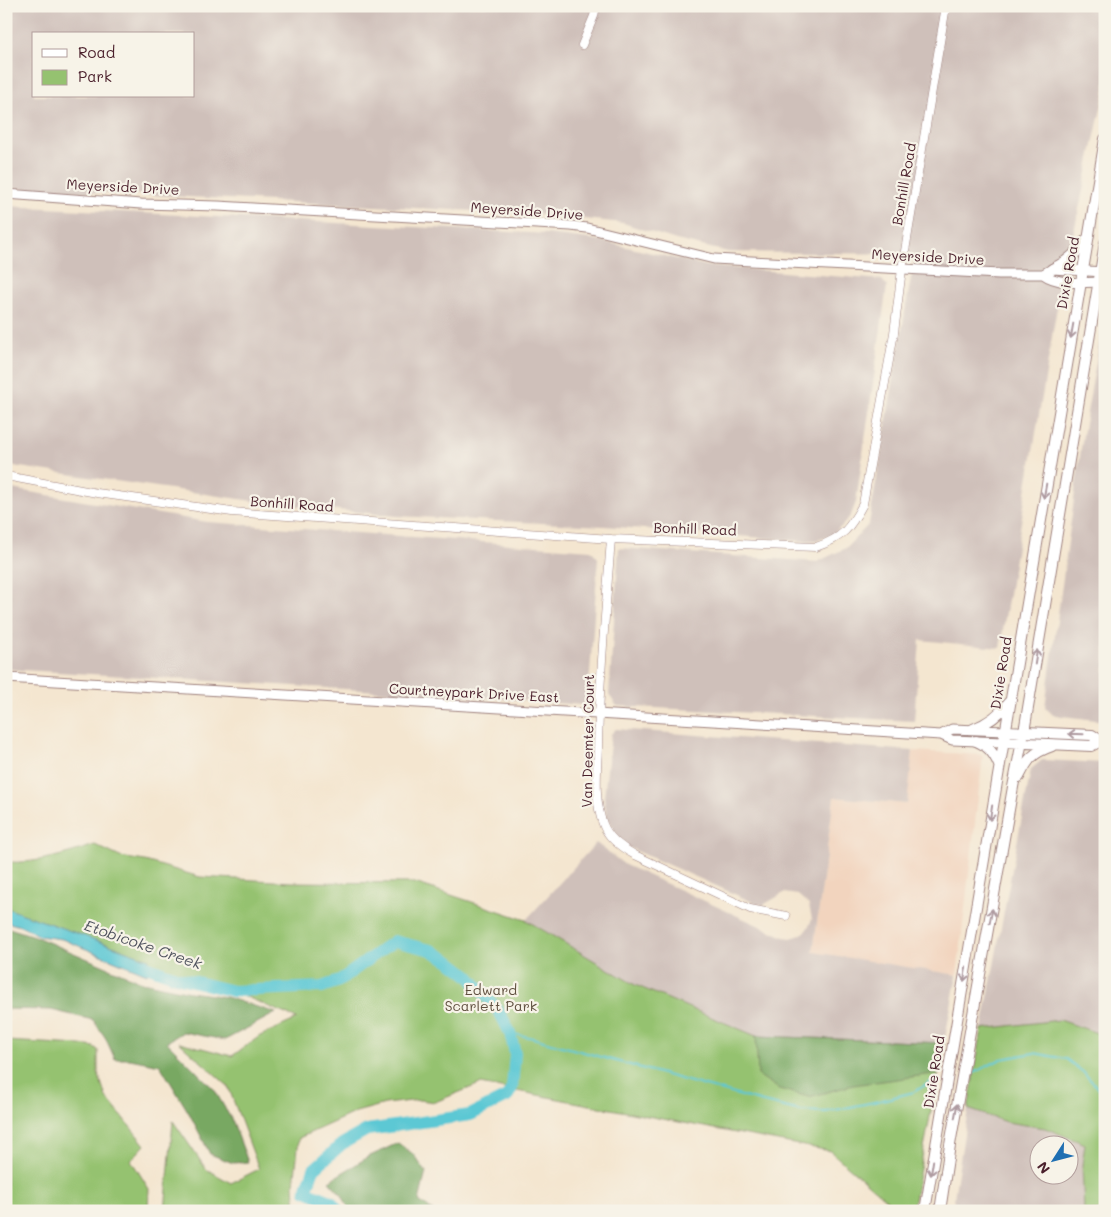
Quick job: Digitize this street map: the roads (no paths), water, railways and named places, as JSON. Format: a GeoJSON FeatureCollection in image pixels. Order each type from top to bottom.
{"type":"FeatureCollection","features":[{"type":"Feature","properties":{"kind":"main road","name":"Dixie Road"},"geometry":{"type":"LineString","coordinates":[[925,1211],[1105,139]]}},
{"type":"Feature","properties":{"kind":"main road"},"geometry":{"type":"LineString","coordinates":[[1048,272],[1070,260],[1088,238]]}},
{"type":"Feature","properties":{"kind":"main road","name":"Dixie Road"},"geometry":{"type":"LineString","coordinates":[[940,1211],[950,1145],[1023,737],[1093,316],[1102,282],[1105,243]]}},
{"type":"Feature","properties":{"kind":"main road"},"geometry":{"type":"LineString","coordinates":[[1093,316],[1105,301]]}},
{"type":"Feature","properties":{"kind":"main road"},"geometry":{"type":"LineString","coordinates":[[973,729],[1000,714],[1010,701]]}},
{"type":"Feature","properties":{"kind":"main road"},"geometry":{"type":"LineString","coordinates":[[1028,706],[1036,726],[1048,733]]}},
{"type":"Feature","properties":{"kind":"main road","name":"Courtneypark Drive East"},"geometry":{"type":"LineString","coordinates":[[1005,731],[1058,745],[1091,746],[1103,741]]}},
{"type":"Feature","properties":{"kind":"main road","name":"Courtneypark Drive East"},"geometry":{"type":"LineString","coordinates":[[1003,742],[1048,733],[1092,735],[1103,741]]}},
{"type":"Feature","properties":{"kind":"main road"},"geometry":{"type":"LineString","coordinates":[[976,741],[993,753],[999,765]]}},
{"type":"Feature","properties":{"kind":"main road"},"geometry":{"type":"LineString","coordinates":[[1013,787],[1031,756],[1058,745]]}},
{"type":"Feature","properties":{"kind":"main road"},"geometry":{"type":"LineString","coordinates":[[952,1048],[967,1051]]}},
{"type":"Feature","properties":{"kind":"main road"},"geometry":{"type":"LineString","coordinates":[[936,1143],[950,1145]]}},
{"type":"Feature","properties":{"kind":"street"},"geometry":{"type":"LineString","coordinates":[[582,44],[594,16],[596,6]]}},
{"type":"Feature","properties":{"kind":"street","name":"Bonhill Road"},"geometry":{"type":"LineString","coordinates":[[6,476],[97,493],[232,512],[611,539],[816,547],[833,541],[845,532],[854,521],[863,504],[893,337],[902,269],[946,6]]}},
{"type":"Feature","properties":{"kind":"street","name":"Meyerside Drive"},"geometry":{"type":"LineString","coordinates":[[6,194],[141,204],[208,205],[571,226],[587,228],[714,259],[999,274],[1102,272]]}},
{"type":"Feature","properties":{"kind":"street","name":"Meyerside Drive"},"geometry":{"type":"LineString","coordinates":[[1048,272],[1051,280],[1080,283],[1102,282]]}},
{"type":"Feature","properties":{"kind":"street","name":"Van Deemter Court"},"geometry":{"type":"LineString","coordinates":[[611,539],[598,713],[597,798],[603,826],[623,849],[635,855],[750,909],[786,916]]}},
{"type":"Feature","properties":{"kind":"street","name":"Courtneypark Drive East"},"geometry":{"type":"LineString","coordinates":[[6,678],[941,735],[952,740],[1003,742]]}},
{"type":"Feature","properties":{"kind":"street","name":"Courtneypark Drive East"},"geometry":{"type":"LineString","coordinates":[[941,735],[952,729],[1005,731]]}},
{"type":"Feature","properties":{"kind":"water","name":"Etobicoke Creek"},"geometry":{"type":"Polygon","coordinates":[[[6,908],[149,959],[147,974],[62,939],[39,936],[24,927],[6,922],[6,908]]]}},
{"type":"Feature","properties":{"kind":"waterway","name":"Etobicoke Creek"},"geometry":{"type":"LineString","coordinates":[[133,961],[176,977],[233,991],[322,987],[339,981],[394,941],[431,950],[451,962],[469,976],[500,1013],[510,1033],[515,1053],[512,1088],[507,1097],[470,1115],[367,1130],[342,1144],[314,1169],[306,1191],[331,1201],[338,1211]]}},
{"type":"Feature","properties":{"kind":"waterway"},"geometry":{"type":"LineString","coordinates":[[510,1033],[801,1111],[826,1112],[874,1102],[914,1092],[934,1080]]}},
{"type":"Feature","properties":{"kind":"waterway"},"geometry":{"type":"LineString","coordinates":[[974,1073],[1001,1059],[1034,1053],[1066,1059],[1083,1072],[1105,1096]]}},
{"type":"Feature","properties":{"kind":"park label","name":"Edward Scarlett Park"},"geometry":{"type":"Point","coordinates":[491,998]}}]}
